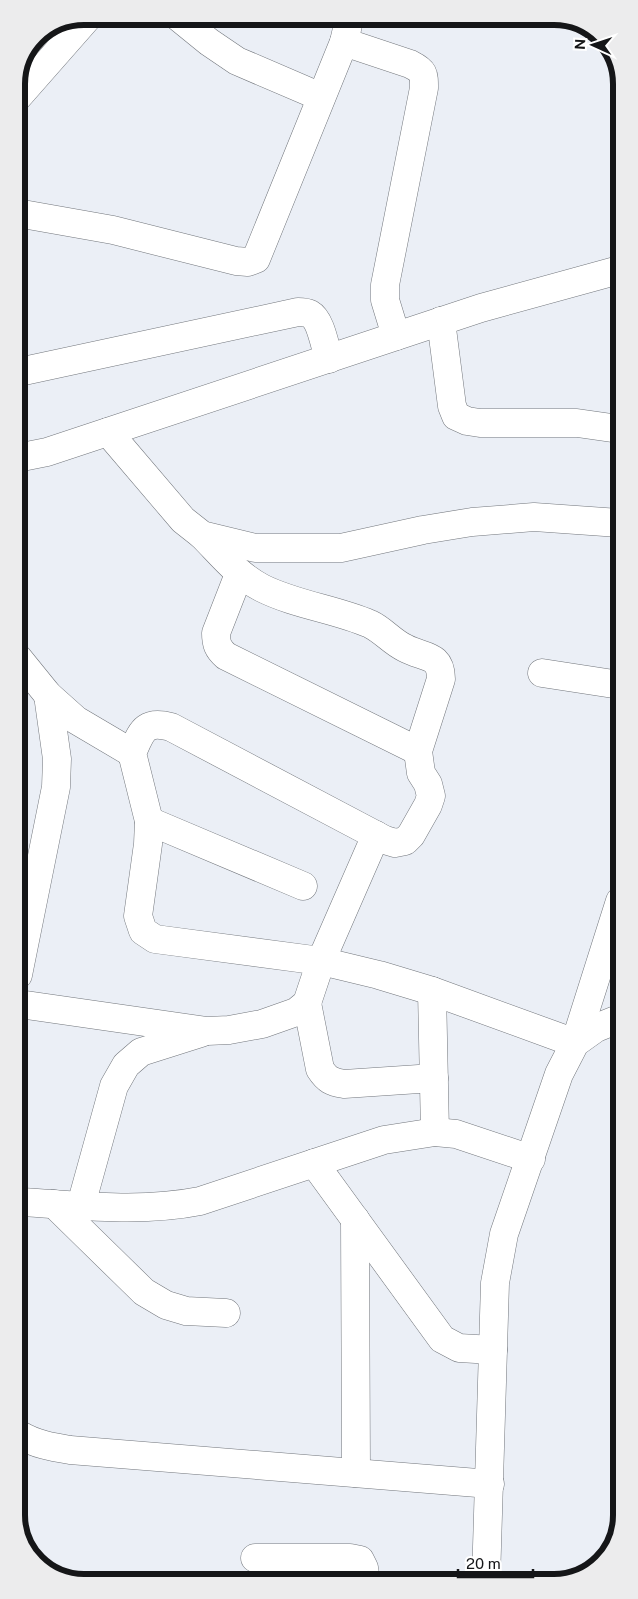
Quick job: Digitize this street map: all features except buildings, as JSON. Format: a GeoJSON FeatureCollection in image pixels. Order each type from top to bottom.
{"type":"FeatureCollection","features":[{"type":"Feature","properties":{"kind":"street"},"geometry":{"type":"LineString","coordinates":[[188,25],[209,42],[237,60],[321,96]]}},
{"type":"Feature","properties":{"kind":"street"},"geometry":{"type":"LineString","coordinates":[[25,214],[136,235],[236,261],[248,262],[256,259],[344,42],[348,25]]}},
{"type":"Feature","properties":{"kind":"street"},"geometry":{"type":"LineString","coordinates":[[25,89],[80,26]]}},
{"type":"Feature","properties":{"kind":"street"},"geometry":{"type":"LineString","coordinates":[[344,42],[410,64],[424,74],[424,88],[385,285],[385,300],[396,336]]}},
{"type":"Feature","properties":{"kind":"street"},"geometry":{"type":"LineString","coordinates":[[25,456],[47,452],[481,308],[613,272]]}},
{"type":"Feature","properties":{"kind":"street"},"geometry":{"type":"LineString","coordinates":[[25,371],[298,312],[308,312],[314,317],[329,359]]}},
{"type":"Feature","properties":{"kind":"street"},"geometry":{"type":"LineString","coordinates":[[441,321],[452,406],[456,416],[467,421],[480,423],[577,423],[613,427]]}},
{"type":"Feature","properties":{"kind":"street"},"geometry":{"type":"LineString","coordinates":[[108,432],[183,520],[202,534],[239,574],[260,587],[282,597],[370,624],[405,648],[435,659],[441,668],[441,678],[418,751],[421,773],[428,784],[431,796],[428,805],[405,842],[395,843],[376,835],[171,727],[151,724],[143,730],[132,753],[149,821],[148,844],[138,916],[144,931],[155,939],[321,961],[379,975],[432,991],[575,1043]]}},
{"type":"Feature","properties":{"kind":"street"},"geometry":{"type":"LineString","coordinates":[[202,534],[255,548],[341,548],[423,530],[472,522],[534,517],[613,523]]}},
{"type":"Feature","properties":{"kind":"street"},"geometry":{"type":"LineString","coordinates":[[239,574],[216,633],[216,643],[219,650],[226,656],[418,751]]}},
{"type":"Feature","properties":{"kind":"street"},"geometry":{"type":"LineString","coordinates":[[25,667],[48,695],[76,720],[132,753]]}},
{"type":"Feature","properties":{"kind":"street"},"geometry":{"type":"LineString","coordinates":[[542,672],[613,684]]}},
{"type":"Feature","properties":{"kind":"street"},"geometry":{"type":"LineString","coordinates":[[25,911],[56,788],[57,759],[48,695]]}},
{"type":"Feature","properties":{"kind":"street"},"geometry":{"type":"LineString","coordinates":[[149,821],[303,886]]}},
{"type":"Feature","properties":{"kind":"street"},"geometry":{"type":"LineString","coordinates":[[376,835],[321,961],[307,1003],[320,1070],[332,1082],[344,1084],[434,1078]]}},
{"type":"Feature","properties":{"kind":"street"},"geometry":{"type":"LineString","coordinates":[[486,1574],[495,1283],[504,1234],[559,1074],[575,1043],[613,923]]}},
{"type":"Feature","properties":{"kind":"street"},"geometry":{"type":"LineString","coordinates":[[432,991],[435,1132]]}},
{"type":"Feature","properties":{"kind":"street"},"geometry":{"type":"LineString","coordinates":[[25,1005],[207,1030],[229,1030],[262,1024],[296,1012],[307,1003]]}},
{"type":"Feature","properties":{"kind":"street"},"geometry":{"type":"LineString","coordinates":[[575,1043],[596,1028],[613,1021]]}},
{"type":"Feature","properties":{"kind":"street"},"geometry":{"type":"LineString","coordinates":[[81,1205],[114,1086],[126,1065],[141,1052],[207,1030]]}},
{"type":"Feature","properties":{"kind":"street"},"geometry":{"type":"LineString","coordinates":[[25,1202],[135,1208],[172,1206],[200,1201],[384,1140],[435,1132],[456,1134],[531,1159]]}},
{"type":"Feature","properties":{"kind":"street"},"geometry":{"type":"LineString","coordinates":[[314,1163],[442,1340],[459,1348],[493,1350]]}},
{"type":"Feature","properties":{"kind":"street"},"geometry":{"type":"LineString","coordinates":[[54,1204],[144,1292],[166,1305],[186,1311],[226,1313]]}},
{"type":"Feature","properties":{"kind":"street"},"geometry":{"type":"LineString","coordinates":[[355,1219],[356,1473]]}},
{"type":"Feature","properties":{"kind":"street"},"geometry":{"type":"LineString","coordinates":[[25,1438],[47,1446],[70,1450],[490,1484]]}},
{"type":"Feature","properties":{"kind":"street"},"geometry":{"type":"LineString","coordinates":[[255,1558],[350,1558],[360,1560],[365,1574]]}}]}
